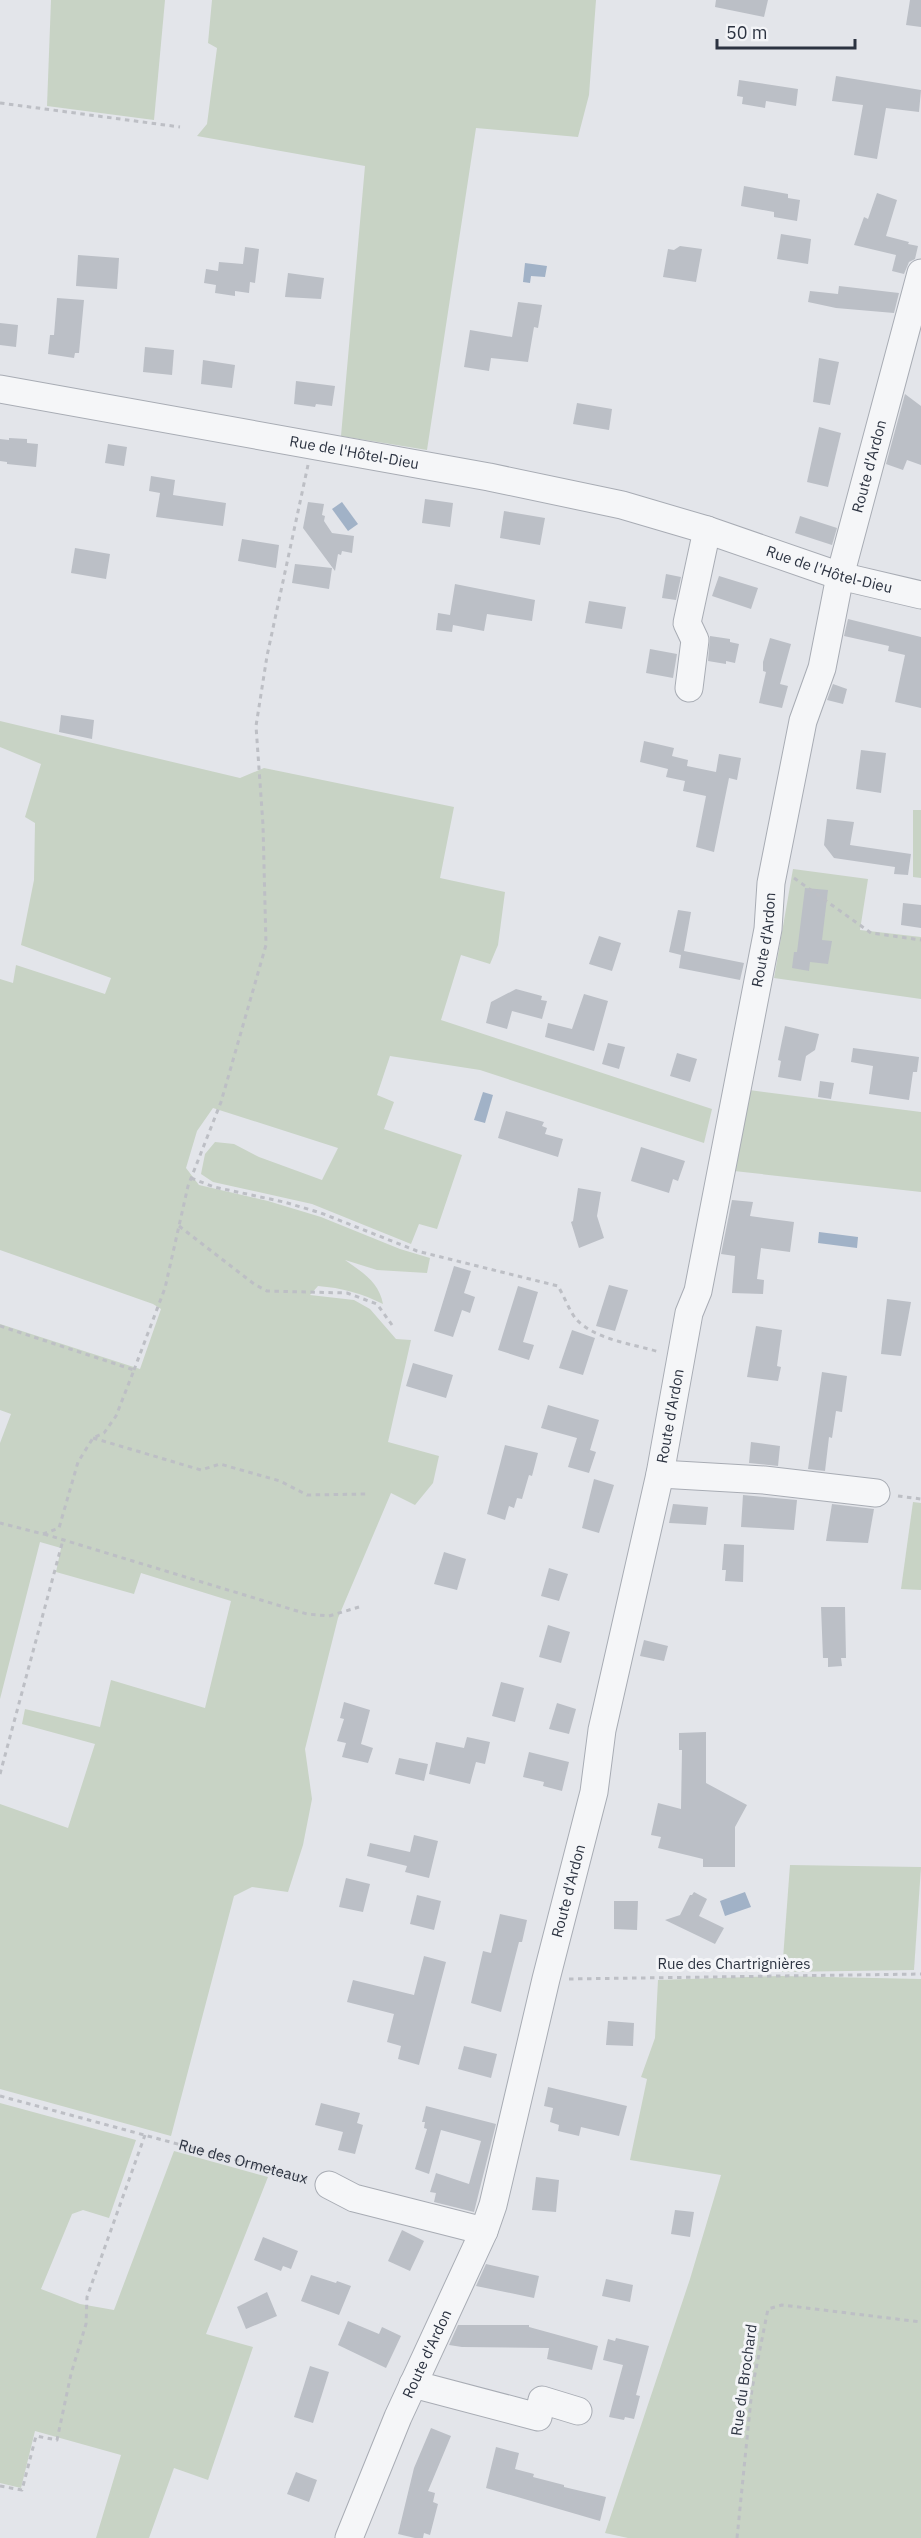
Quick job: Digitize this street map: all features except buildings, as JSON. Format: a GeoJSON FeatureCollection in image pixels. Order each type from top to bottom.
{"type":"FeatureCollection","features":[{"type":"Feature","properties":{"kind":"street","name":"Route d'Ardon"},"geometry":{"type":"LineString","coordinates":[[349,2538],[413,2384],[494,2205],[546,1979],[594,1792],[602,1730],[660,1474],[689,1313],[698,1291],[768,928],[773,870],[803,721],[822,668],[840,576],[921,273]]}},
{"type":"Feature","properties":{"kind":"street","name":"Rue de l'Hôtel-Dieu"},"geometry":{"type":"LineString","coordinates":[[0,389],[489,477],[622,505],[707,530],[840,576],[921,594]]}},
{"type":"Feature","properties":{"kind":"street"},"geometry":{"type":"LineString","coordinates":[[689,688],[695,639],[687,623],[707,530]]}},
{"type":"Feature","properties":{"kind":"street"},"geometry":{"type":"LineString","coordinates":[[660,1474],[764,1480],[876,1493]]}},
{"type":"Feature","properties":{"kind":"street"},"geometry":{"type":"LineString","coordinates":[[329,2185],[354,2198],[484,2231]]}},
{"type":"Feature","properties":{"kind":"street"},"geometry":{"type":"LineString","coordinates":[[413,2384],[538,2417],[542,2400],[578,2411]]}},
{"type":"Feature","properties":{"kind":"path"},"geometry":{"type":"LineString","coordinates":[[0,103],[180,127]]}},
{"type":"Feature","properties":{"kind":"path"},"geometry":{"type":"LineString","coordinates":[[44,1534],[59,1528],[78,1462],[93,1438],[104,1433],[116,1416],[134,1370],[165,1287],[191,1178],[221,1102],[266,945],[263,825],[256,726],[260,693],[286,561],[312,446]]}},
{"type":"Feature","properties":{"kind":"path"},"geometry":{"type":"LineString","coordinates":[[773,870],[794,878],[871,933],[921,940]]}},
{"type":"Feature","properties":{"kind":"path"},"geometry":{"type":"LineString","coordinates":[[191,1178],[214,1187],[284,1202],[321,1213],[417,1251],[558,1286],[568,1300],[575,1318],[590,1330],[682,1358]]}},
{"type":"Feature","properties":{"kind":"path"},"geometry":{"type":"LineString","coordinates":[[179,1226],[211,1252],[267,1291],[347,1293],[377,1304],[392,1325]]}},
{"type":"Feature","properties":{"kind":"path"},"geometry":{"type":"LineString","coordinates":[[0,1326],[134,1370]]}},
{"type":"Feature","properties":{"kind":"path"},"geometry":{"type":"LineString","coordinates":[[93,1438],[201,1470],[220,1464],[280,1481],[307,1495],[368,1494]]}},
{"type":"Feature","properties":{"kind":"path"},"geometry":{"type":"LineString","coordinates":[[0,1523],[44,1534],[307,1614],[329,1616],[359,1607]]}},
{"type":"Feature","properties":{"kind":"path"},"geometry":{"type":"LineString","coordinates":[[0,1774],[63,1540]]}},
{"type":"Feature","properties":{"kind":"path","name":"Rue des Chartrignières"},"geometry":{"type":"LineString","coordinates":[[546,1979],[921,1974]]}},
{"type":"Feature","properties":{"kind":"path","name":"Rue des Ormeteaux"},"geometry":{"type":"LineString","coordinates":[[0,2096],[329,2185]]}},
{"type":"Feature","properties":{"kind":"path"},"geometry":{"type":"LineString","coordinates":[[0,2486],[22,2490],[36,2436],[57,2440],[71,2374],[86,2324],[87,2297],[145,2135]]}},
{"type":"Feature","properties":{"kind":"path","name":"Rue du Brochard"},"geometry":{"type":"LineString","coordinates":[[737,2538],[752,2389],[768,2309],[782,2305],[921,2322]]}},
{"type":"Feature","properties":{"kind":"green space"},"geometry":{"type":"Polygon","coordinates":[[[51,0],[165,0],[154,120],[47,106],[51,0]]]}},
{"type":"Feature","properties":{"kind":"green space"},"geometry":{"type":"Polygon","coordinates":[[[212,0],[596,0],[589,95],[578,137],[476,128],[427,450],[341,436],[365,166],[197,136],[207,124],[217,48],[208,43],[212,0]]]}},
{"type":"Feature","properties":{"kind":"green space"},"geometry":{"type":"Polygon","coordinates":[[[0,721],[240,778],[264,768],[454,807],[440,878],[505,892],[498,945],[490,964],[461,955],[441,1020],[712,1109],[704,1143],[480,1070],[390,1056],[377,1095],[394,1102],[384,1129],[462,1155],[437,1229],[419,1224],[411,1244],[312,1204],[213,1182],[201,1174],[205,1154],[215,1142],[234,1144],[259,1157],[322,1180],[338,1148],[213,1108],[197,1131],[186,1168],[199,1185],[268,1201],[321,1217],[400,1249],[430,1258],[427,1273],[377,1270],[345,1260],[374,1284],[383,1304],[359,1294],[327,1287],[318,1286],[310,1295],[354,1300],[370,1309],[396,1339],[411,1340],[388,1442],[439,1456],[433,1483],[415,1505],[391,1493],[338,1618],[305,1749],[312,1799],[303,1845],[288,1892],[252,1887],[234,1896],[171,2136],[0,2089],[0,1804],[68,1828],[95,1744],[22,1724],[25,1709],[100,1727],[111,1680],[205,1708],[231,1601],[141,1573],[134,1594],[56,1572],[61,1548],[40,1542],[0,1699],[0,1443],[11,1414],[0,1410],[0,1324],[140,1369],[161,1309],[153,1304],[0,1250],[0,979],[13,983],[16,965],[105,994],[111,978],[21,945],[34,880],[35,823],[25,817],[41,764],[0,747],[0,721]]]}},
{"type":"Feature","properties":{"kind":"green space"},"geometry":{"type":"Polygon","coordinates":[[[913,810],[921,810],[921,878],[913,877],[913,810]]]}},
{"type":"Feature","properties":{"kind":"green space"},"geometry":{"type":"Polygon","coordinates":[[[793,869],[868,879],[860,930],[921,937],[921,999],[774,978],[793,869]]]}},
{"type":"Feature","properties":{"kind":"green space"},"geometry":{"type":"Polygon","coordinates":[[[749,1090],[921,1112],[921,1192],[734,1171],[749,1090]]]}},
{"type":"Feature","properties":{"kind":"green space"},"geometry":{"type":"Polygon","coordinates":[[[913,1502],[921,1503],[921,1590],[901,1589],[913,1502]]]}},
{"type":"Feature","properties":{"kind":"green space"},"geometry":{"type":"Polygon","coordinates":[[[790,1865],[921,1867],[914,1970],[782,1972],[790,1865]]]}},
{"type":"Feature","properties":{"kind":"green space"},"geometry":{"type":"Polygon","coordinates":[[[781,1976],[921,1979],[921,2538],[628,2538],[605,2533],[690,2279],[721,2175],[630,2160],[647,2079],[641,2077],[655,2038],[658,1980],[781,1976]]]}},
{"type":"Feature","properties":{"kind":"green space"},"geometry":{"type":"Polygon","coordinates":[[[0,2103],[136,2140],[109,2218],[83,2210],[72,2214],[41,2289],[80,2304],[114,2310],[174,2151],[268,2177],[206,2334],[253,2347],[208,2480],[174,2468],[149,2538],[96,2538],[121,2455],[35,2431],[21,2488],[0,2483],[0,2103]]]}},
{"type":"Feature","properties":{"kind":"water"},"geometry":{"type":"Polygon","coordinates":[[[525,263],[547,266],[545,277],[531,276],[530,283],[523,282],[525,263]]]}},
{"type":"Feature","properties":{"kind":"water"},"geometry":{"type":"Polygon","coordinates":[[[342,502],[358,524],[348,531],[332,509],[342,502]]]}},
{"type":"Feature","properties":{"kind":"water"},"geometry":{"type":"Polygon","coordinates":[[[483,1092],[493,1095],[485,1123],[474,1120],[483,1092]]]}},
{"type":"Feature","properties":{"kind":"water"},"geometry":{"type":"Polygon","coordinates":[[[819,1232],[858,1237],[857,1248],[818,1243],[819,1232]]]}},
{"type":"Feature","properties":{"kind":"water"},"geometry":{"type":"Polygon","coordinates":[[[745,1892],[751,1907],[725,1916],[720,1901],[745,1892]]]}}]}
